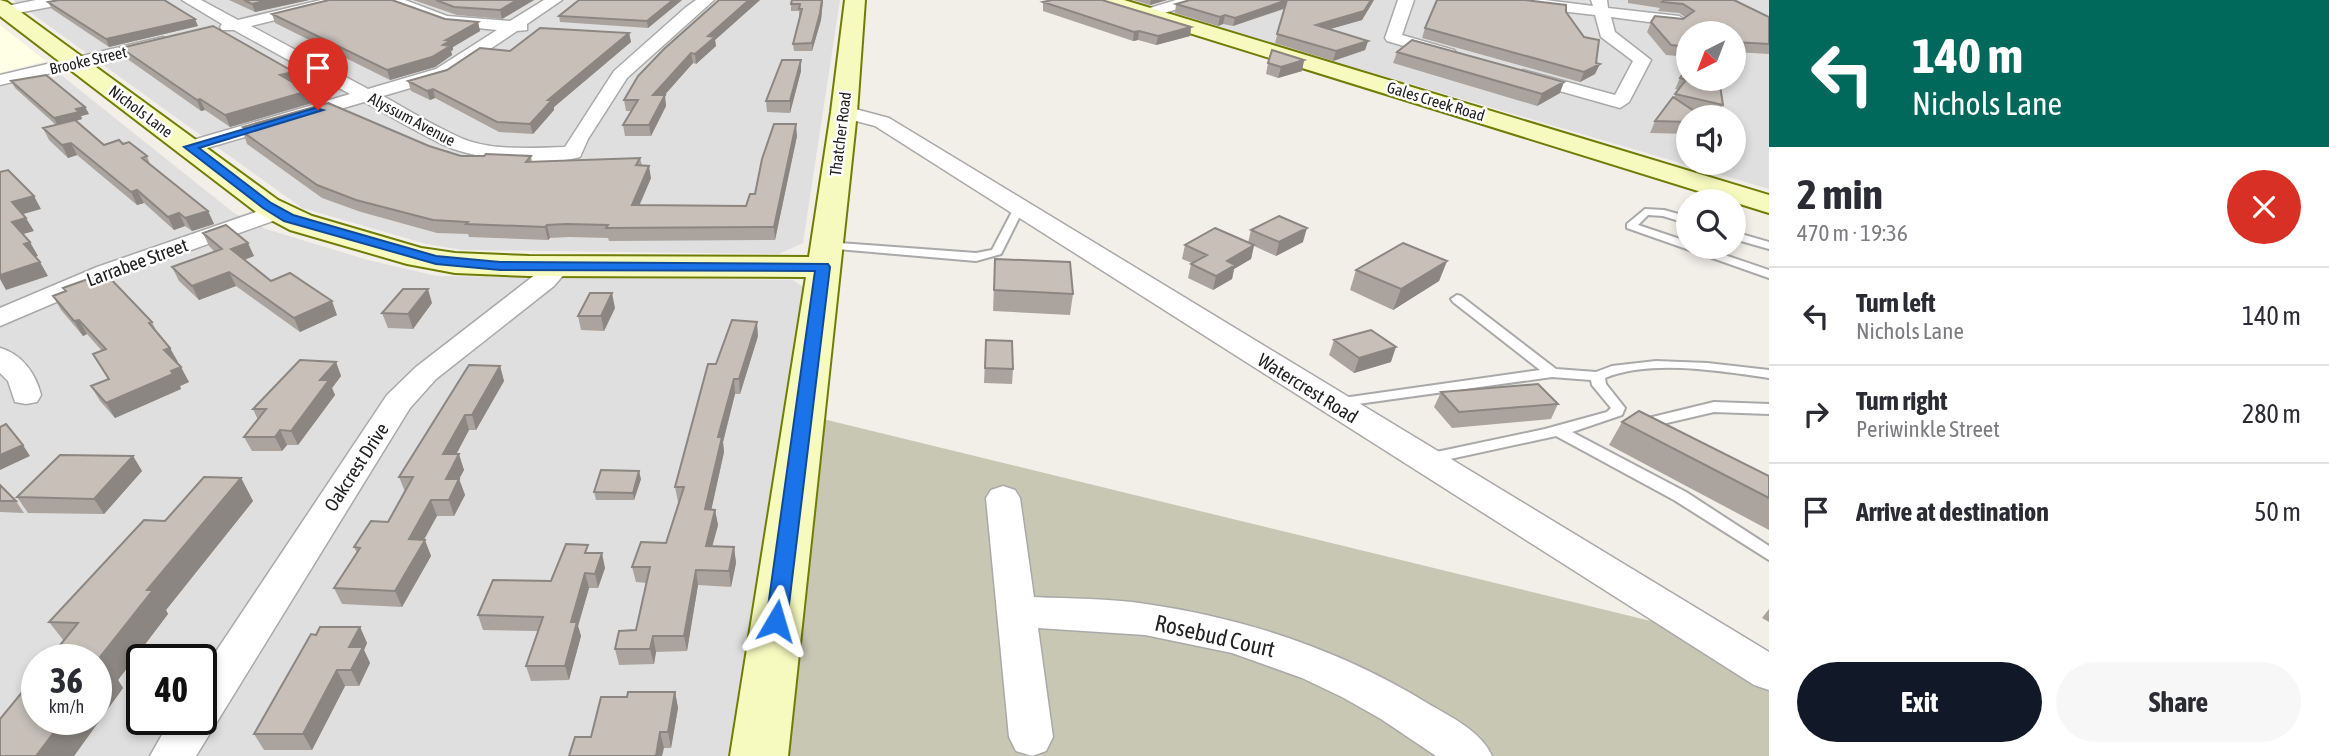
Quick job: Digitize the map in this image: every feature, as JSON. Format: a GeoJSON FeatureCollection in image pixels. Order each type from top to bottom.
{"type":"FeatureCollection","features":[{"type":"Feature","properties":{"kind":"street"},"geometry":{"type":"LineString","coordinates":[[3,8],[60,0]]}},
{"type":"Feature","properties":{"kind":"street","name":"Alyssum Avenue"},"geometry":{"type":"LineString","coordinates":[[190,0],[464,146],[501,151],[573,153],[578,139],[612,84],[661,36]]}},
{"type":"Feature","properties":{"kind":"street"},"geometry":{"type":"LineString","coordinates":[[205,32],[340,0]]}},
{"type":"Feature","properties":{"kind":"street"},"geometry":{"type":"LineString","coordinates":[[392,0],[444,21],[541,29]]}},
{"type":"Feature","properties":{"kind":"street"},"geometry":{"type":"LineString","coordinates":[[190,147],[369,96],[442,72],[554,0]]}},
{"type":"Feature","properties":{"kind":"street"},"geometry":{"type":"LineString","coordinates":[[634,35],[661,36],[706,0]]}},
{"type":"Feature","properties":{"kind":"street","name":"Thatcher Road"},"geometry":{"type":"LineString","coordinates":[[759,756],[844,112],[855,0]]}},
{"type":"Feature","properties":{"kind":"street","name":"Gales Creek Road"},"geometry":{"type":"LineString","coordinates":[[1103,0],[1769,204]]}},
{"type":"Feature","properties":{"kind":"street"},"geometry":{"type":"LineString","coordinates":[[1147,13],[1192,0]]}},
{"type":"Feature","properties":{"kind":"street"},"geometry":{"type":"LineString","coordinates":[[1406,0],[1392,38],[1460,57]]}},
{"type":"Feature","properties":{"kind":"street"},"geometry":{"type":"LineString","coordinates":[[1508,0],[1600,6],[1679,21]]}},
{"type":"Feature","properties":{"kind":"street"},"geometry":{"type":"LineString","coordinates":[[1500,68],[1620,102],[1642,60],[1607,34],[1600,6]]}},
{"type":"Feature","properties":{"kind":"street","name":"Nichols Lane"},"geometry":{"type":"LineString","coordinates":[[3,8],[276,212],[301,223],[436,260],[477,265],[559,265],[824,256]]}},
{"type":"Feature","properties":{"kind":"street","name":"Brooke Street"},"geometry":{"type":"LineString","coordinates":[[0,80],[178,38]]}},
{"type":"Feature","properties":{"kind":"street","name":"Watercrest Road"},"geometry":{"type":"LineString","coordinates":[[844,112],[882,122],[1422,460],[1769,673]]}},
{"type":"Feature","properties":{"kind":"street","name":"Larrabee Street"},"geometry":{"type":"LineString","coordinates":[[0,318],[106,272],[276,212]]}},
{"type":"Feature","properties":{"kind":"street","name":"Oakcrest Drive"},"geometry":{"type":"LineString","coordinates":[[217,685],[398,402],[426,373],[545,280],[559,265]]}},
{"type":"Feature","properties":{"kind":"street"},"geometry":{"type":"LineString","coordinates":[[0,357],[22,378],[26,395]]}},
{"type":"Feature","properties":{"kind":"street"},"geometry":{"type":"LineString","coordinates":[[1003,498],[1033,747]]}},
{"type":"Feature","properties":{"kind":"street","name":"Rosebud Court"},"geometry":{"type":"LineString","coordinates":[[1018,612],[1144,619],[1223,634],[1285,653],[1375,694],[1447,738],[1470,756]]}},
{"type":"Feature","properties":{"kind":"street"},"geometry":{"type":"LineString","coordinates":[[172,756],[185,735]]}},
{"type":"Feature","properties":{"kind":"lane"},"geometry":{"type":"LineString","coordinates":[[824,256],[976,257],[997,252],[1020,208]]}},
{"type":"Feature","properties":{"kind":"lane"},"geometry":{"type":"LineString","coordinates":[[1676,217],[1645,212],[1631,226],[1676,242]]}},
{"type":"Feature","properties":{"kind":"lane"},"geometry":{"type":"LineString","coordinates":[[1746,239],[1769,246]]}},
{"type":"Feature","properties":{"kind":"lane"},"geometry":{"type":"LineString","coordinates":[[1725,259],[1769,274]]}},
{"type":"Feature","properties":{"kind":"lane"},"geometry":{"type":"LineString","coordinates":[[1457,299],[1552,373]]}},
{"type":"Feature","properties":{"kind":"lane"},"geometry":{"type":"LineString","coordinates":[[1333,404],[1552,373],[1598,376],[1606,371],[1640,367],[1708,366],[1769,374]]}},
{"type":"Feature","properties":{"kind":"lane"},"geometry":{"type":"LineString","coordinates":[[1598,376],[1599,385],[1618,408],[1617,412]]}},
{"type":"Feature","properties":{"kind":"lane"},"geometry":{"type":"LineString","coordinates":[[1641,424],[1714,407],[1769,409]]}},
{"type":"Feature","properties":{"kind":"lane"},"geometry":{"type":"LineString","coordinates":[[1422,460],[1559,431],[1617,412],[1664,436]]}},
{"type":"Feature","properties":{"kind":"lane"},"geometry":{"type":"LineString","coordinates":[[1559,431],[1680,496],[1769,554]]}},
{"type":"Feature","properties":{"kind":"shaded area"},"geometry":{"type":"Polygon","coordinates":[[[13,0],[840,0],[803,243],[779,254],[463,250],[426,244],[302,208],[13,0]]]}},
{"type":"Feature","properties":{"kind":"shaded area"},"geometry":{"type":"Polygon","coordinates":[[[1125,0],[1769,0],[1769,189],[1721,175],[1746,175],[1746,105],[1676,105],[1676,162],[1125,0]]]}},
{"type":"Feature","properties":{"kind":"shaded area"},"geometry":{"type":"Polygon","coordinates":[[[0,25],[46,61],[0,73],[0,25]]]}},
{"type":"Feature","properties":{"kind":"shaded area"},"geometry":{"type":"Polygon","coordinates":[[[61,75],[234,213],[266,229],[368,260],[437,276],[793,280],[803,287],[728,756],[0,756],[0,87],[61,75]]]}},
{"type":"Feature","properties":{"kind":"shaded area"},"geometry":{"type":"Polygon","coordinates":[[[823,419],[1671,626],[1769,688],[1769,756],[787,756],[823,419]]]}},
{"type":"Feature","properties":{"kind":"building"},"geometry":{"type":"Polygon","coordinates":[[[164,0],[195,19],[106,39],[48,2],[164,0]]]}},
{"type":"Feature","properties":{"kind":"building"},"geometry":{"type":"Polygon","coordinates":[[[244,0],[268,0],[252,4],[244,0]]]}},
{"type":"Feature","properties":{"kind":"building"},"geometry":{"type":"Polygon","coordinates":[[[329,0],[392,0],[445,19],[478,22],[446,40],[451,40],[443,45],[450,46],[432,57],[387,70],[272,14],[329,0]]]}},
{"type":"Feature","properties":{"kind":"building"},"geometry":{"type":"Polygon","coordinates":[[[436,0],[517,0],[500,10],[454,7],[436,0]]]}},
{"type":"Feature","properties":{"kind":"building"},"geometry":{"type":"Polygon","coordinates":[[[579,0],[673,0],[647,21],[559,16],[579,0]]]}},
{"type":"Feature","properties":{"kind":"building"},"geometry":{"type":"Polygon","coordinates":[[[719,0],[749,0],[708,36],[715,37],[695,54],[691,53],[653,95],[665,95],[649,125],[623,125],[638,100],[624,100],[638,76],[719,0]]]}},
{"type":"Feature","properties":{"kind":"building"},"geometry":{"type":"Polygon","coordinates":[[[792,0],[822,0],[812,43],[793,44],[802,9],[799,9],[800,4],[791,4],[792,0]]]}},
{"type":"Feature","properties":{"kind":"building"},"geometry":{"type":"Polygon","coordinates":[[[1102,0],[1191,27],[1158,36],[1134,32],[1043,2],[1102,0]]]}},
{"type":"Feature","properties":{"kind":"building"},"geometry":{"type":"Polygon","coordinates":[[[1190,0],[1287,0],[1235,18],[1225,15],[1220,17],[1176,4],[1190,0]]]}},
{"type":"Feature","properties":{"kind":"building"},"geometry":{"type":"Polygon","coordinates":[[[1287,0],[1371,0],[1364,11],[1316,25],[1368,41],[1336,51],[1277,34],[1287,0]]]}},
{"type":"Feature","properties":{"kind":"building"},"geometry":{"type":"Polygon","coordinates":[[[1437,0],[1525,0],[1566,5],[1566,12],[1584,37],[1599,40],[1596,63],[1600,64],[1584,72],[1425,28],[1437,0]]]}},
{"type":"Feature","properties":{"kind":"building"},"geometry":{"type":"Polygon","coordinates":[[[1734,0],[1769,17],[1769,44],[1746,43],[1746,21],[1676,21],[1676,46],[1671,45],[1651,22],[1655,16],[1683,19],[1694,11],[1683,4],[1662,2],[1734,0]]]}},
{"type":"Feature","properties":{"kind":"building"},"geometry":{"type":"Polygon","coordinates":[[[213,26],[294,72],[280,75],[308,91],[225,115],[200,99],[197,100],[121,48],[213,26]]]}},
{"type":"Feature","properties":{"kind":"building"},"geometry":{"type":"Polygon","coordinates":[[[540,28],[629,33],[548,100],[552,100],[530,124],[497,122],[433,89],[427,91],[408,81],[447,70],[480,48],[510,51],[540,28]]]}},
{"type":"Feature","properties":{"kind":"building"},"geometry":{"type":"Polygon","coordinates":[[[1412,40],[1564,82],[1542,94],[1397,52],[1412,40]]]}},
{"type":"Feature","properties":{"kind":"building"},"geometry":{"type":"Polygon","coordinates":[[[1272,50],[1304,60],[1281,67],[1268,63],[1272,50]]]}},
{"type":"Feature","properties":{"kind":"building"},"geometry":{"type":"Polygon","coordinates":[[[782,60],[801,60],[790,101],[766,101],[782,60]]]}},
{"type":"Feature","properties":{"kind":"building"},"geometry":{"type":"Polygon","coordinates":[[[46,75],[85,107],[76,109],[79,112],[54,118],[11,81],[46,75]]]}},
{"type":"Feature","properties":{"kind":"building"},"geometry":{"type":"Polygon","coordinates":[[[1677,91],[1721,91],[1723,105],[1675,94],[1677,91]]]}},
{"type":"Feature","properties":{"kind":"building"},"geometry":{"type":"Polygon","coordinates":[[[1673,97],[1685,105],[1676,105],[1676,122],[1655,121],[1673,97]]]}},
{"type":"Feature","properties":{"kind":"building"},"geometry":{"type":"Polygon","coordinates":[[[328,103],[429,146],[461,156],[531,156],[526,162],[640,158],[636,165],[649,166],[632,205],[746,206],[750,194],[755,194],[762,159],[774,124],[796,124],[774,227],[606,228],[608,225],[566,224],[545,227],[466,224],[468,222],[433,220],[356,200],[317,185],[243,132],[249,131],[243,127],[328,103]]]}},
{"type":"Feature","properties":{"kind":"building"},"geometry":{"type":"Polygon","coordinates":[[[75,120],[104,145],[119,140],[123,144],[129,142],[147,156],[142,158],[208,211],[185,218],[179,213],[168,217],[137,190],[131,192],[71,143],[62,145],[43,128],[75,120]]]}},
{"type":"Feature","properties":{"kind":"building"},"geometry":{"type":"Polygon","coordinates":[[[8,170],[34,196],[12,202],[26,218],[12,222],[30,242],[24,244],[40,262],[0,275],[0,172],[8,170]]]}},
{"type":"Feature","properties":{"kind":"building"},"geometry":{"type":"Polygon","coordinates":[[[1279,216],[1307,228],[1279,242],[1251,230],[1279,216]]]}},
{"type":"Feature","properties":{"kind":"building"},"geometry":{"type":"Polygon","coordinates":[[[226,225],[248,243],[231,249],[271,281],[290,273],[332,301],[294,318],[229,272],[192,286],[172,267],[222,249],[203,233],[226,225]]]}},
{"type":"Feature","properties":{"kind":"building"},"geometry":{"type":"Polygon","coordinates":[[[1215,228],[1254,245],[1227,261],[1235,265],[1216,276],[1191,264],[1207,255],[1185,245],[1215,228]]]}},
{"type":"Feature","properties":{"kind":"building"},"geometry":{"type":"Polygon","coordinates":[[[1403,243],[1447,261],[1401,289],[1356,270],[1403,243]]]}},
{"type":"Feature","properties":{"kind":"building"},"geometry":{"type":"Polygon","coordinates":[[[995,259],[1070,262],[1073,294],[994,290],[995,259]]]}},
{"type":"Feature","properties":{"kind":"building"},"geometry":{"type":"Polygon","coordinates":[[[105,273],[152,322],[149,323],[170,348],[164,350],[181,367],[171,371],[173,374],[106,403],[91,386],[109,379],[93,354],[106,349],[79,320],[74,321],[53,296],[66,291],[63,288],[105,273]]]}},
{"type":"Feature","properties":{"kind":"building"},"geometry":{"type":"Polygon","coordinates":[[[403,289],[428,289],[408,314],[382,313],[403,289]]]}},
{"type":"Feature","properties":{"kind":"building"},"geometry":{"type":"Polygon","coordinates":[[[590,293],[612,293],[601,316],[578,316],[590,293]]]}},
{"type":"Feature","properties":{"kind":"building"},"geometry":{"type":"Polygon","coordinates":[[[732,320],[757,322],[739,379],[734,379],[718,437],[722,437],[705,509],[715,510],[706,546],[734,547],[729,571],[696,570],[684,636],[653,636],[650,649],[615,649],[619,631],[636,630],[650,567],[632,567],[641,542],[666,543],[684,487],[675,487],[708,364],[716,364],[732,320]]]}},
{"type":"Feature","properties":{"kind":"building"},"geometry":{"type":"Polygon","coordinates":[[[1371,330],[1396,347],[1359,358],[1334,340],[1371,330]]]}},
{"type":"Feature","properties":{"kind":"building"},"geometry":{"type":"Polygon","coordinates":[[[986,340],[1012,341],[1013,369],[985,368],[986,340]]]}},
{"type":"Feature","properties":{"kind":"building"},"geometry":{"type":"Polygon","coordinates":[[[300,360],[336,362],[320,380],[329,380],[291,431],[280,430],[275,437],[244,437],[266,409],[253,409],[300,360]]]}},
{"type":"Feature","properties":{"kind":"building"},"geometry":{"type":"Polygon","coordinates":[[[469,365],[500,366],[472,415],[465,415],[443,454],[459,454],[446,479],[459,479],[449,500],[431,500],[409,539],[425,540],[395,591],[334,588],[360,548],[354,547],[371,521],[388,522],[413,477],[399,477],[469,365]]]}},
{"type":"Feature","properties":{"kind":"building"},"geometry":{"type":"Polygon","coordinates":[[[1538,384],[1558,404],[1459,412],[1441,392],[1538,384]]]}},
{"type":"Feature","properties":{"kind":"building"},"geometry":{"type":"Polygon","coordinates":[[[1639,411],[1769,476],[1769,498],[1622,422],[1639,411]]]}},
{"type":"Feature","properties":{"kind":"building"},"geometry":{"type":"Polygon","coordinates":[[[6,424],[23,445],[0,455],[0,427],[6,424]]]}},
{"type":"Feature","properties":{"kind":"building"},"geometry":{"type":"Polygon","coordinates":[[[60,455],[133,456],[94,499],[17,497],[60,455]]]}},
{"type":"Feature","properties":{"kind":"building"},"geometry":{"type":"Polygon","coordinates":[[[601,470],[639,471],[633,493],[594,492],[601,470]]]}},
{"type":"Feature","properties":{"kind":"building"},"geometry":{"type":"Polygon","coordinates":[[[204,477],[241,478],[147,590],[153,590],[110,644],[61,644],[78,623],[49,622],[144,520],[165,521],[204,477]]]}},
{"type":"Feature","properties":{"kind":"building"},"geometry":{"type":"Polygon","coordinates":[[[0,485],[16,501],[0,501],[0,485]]]}},
{"type":"Feature","properties":{"kind":"building"},"geometry":{"type":"Polygon","coordinates":[[[566,544],[588,545],[585,553],[602,553],[595,574],[585,573],[571,622],[577,622],[565,666],[526,666],[543,617],[478,615],[493,580],[551,581],[566,544]]]}},
{"type":"Feature","properties":{"kind":"building"},"geometry":{"type":"Polygon","coordinates":[[[320,627],[360,627],[349,647],[363,647],[351,670],[337,670],[303,734],[254,734],[311,634],[316,635],[320,627]]]}},
{"type":"Feature","properties":{"kind":"building"},"geometry":{"type":"Polygon","coordinates":[[[628,692],[675,692],[668,732],[660,732],[656,756],[569,756],[575,737],[591,737],[601,697],[627,697],[628,692]]]}},
{"type":"Feature","properties":{"kind":"building"},"geometry":{"type":"Polygon","coordinates":[[[21,693],[21,735],[52,735],[36,756],[0,756],[0,719],[21,693]]]}},
{"type":"Feature","properties":{"kind":"route"},"geometry":{"type":"LineString","coordinates":[[318,110],[190,147],[267,206],[288,218],[418,257],[500,266],[823,267],[776,621]]}}]}
